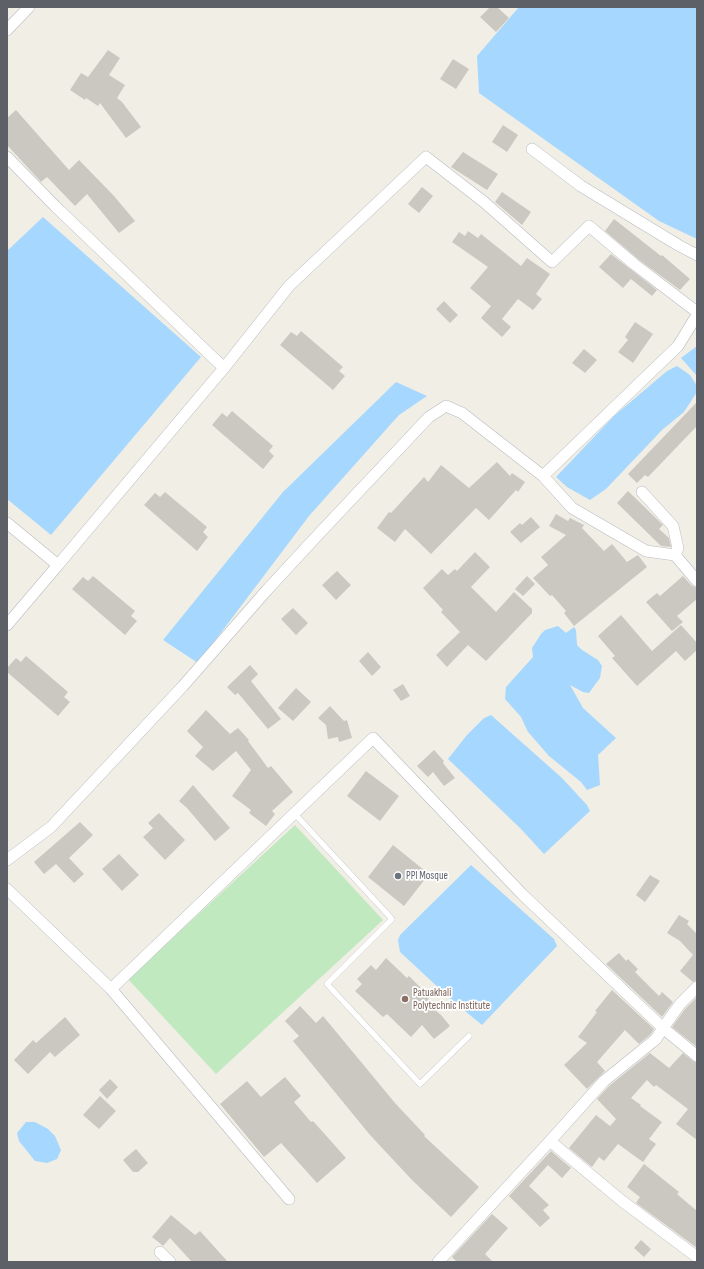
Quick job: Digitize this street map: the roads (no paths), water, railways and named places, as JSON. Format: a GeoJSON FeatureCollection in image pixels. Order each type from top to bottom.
{"type":"FeatureCollection","features":[{"type":"Feature","properties":{"kind":"street"},"geometry":{"type":"LineString","coordinates":[[7,30],[29,7]]}},
{"type":"Feature","properties":{"kind":"street"},"geometry":{"type":"LineString","coordinates":[[532,149],[581,186],[697,255]]}},
{"type":"Feature","properties":{"kind":"street"},"geometry":{"type":"LineString","coordinates":[[7,157],[55,206],[224,368]]}},
{"type":"Feature","properties":{"kind":"street"},"geometry":{"type":"LineString","coordinates":[[7,625],[224,368],[289,286],[426,157],[484,202],[552,262],[589,226],[634,264],[697,312]]}},
{"type":"Feature","properties":{"kind":"street"},"geometry":{"type":"LineString","coordinates":[[543,476],[678,346],[697,315]]}},
{"type":"Feature","properties":{"kind":"street"},"geometry":{"type":"LineString","coordinates":[[7,860],[51,827],[183,686],[277,578],[429,417],[446,406],[462,413],[543,476],[572,508],[646,551],[675,555],[697,581]]}},
{"type":"Feature","properties":{"kind":"street"},"geometry":{"type":"LineString","coordinates":[[642,492],[673,526],[678,548],[675,555]]}},
{"type":"Feature","properties":{"kind":"street"},"geometry":{"type":"LineString","coordinates":[[7,523],[58,565]]}},
{"type":"Feature","properties":{"kind":"street"},"geometry":{"type":"LineString","coordinates":[[111,989],[373,738],[522,894],[663,1028],[697,1056]]}},
{"type":"Feature","properties":{"kind":"street"},"geometry":{"type":"LineString","coordinates":[[7,889],[111,989],[289,1199]]}},
{"type":"Feature","properties":{"kind":"street"},"geometry":{"type":"LineString","coordinates":[[438,1262],[604,1081],[656,1039],[680,1004],[697,987]]}},
{"type":"Feature","properties":{"kind":"street"},"geometry":{"type":"LineString","coordinates":[[550,1141],[622,1201],[697,1257]]}},
{"type":"Feature","properties":{"kind":"street"},"geometry":{"type":"LineString","coordinates":[[160,1252],[170,1262]]}},
{"type":"Feature","properties":{"kind":"lane"},"geometry":{"type":"LineString","coordinates":[[294,813],[392,919],[326,984],[420,1084],[469,1036]]}},
{"type":"Feature","properties":{"kind":"water"},"geometry":{"type":"Polygon","coordinates":[[[519,7],[697,7],[697,239],[659,221],[479,93],[477,56],[519,7]]]}},
{"type":"Feature","properties":{"kind":"water"},"geometry":{"type":"Polygon","coordinates":[[[43,217],[201,357],[51,535],[7,499],[7,251],[43,217]]]}},
{"type":"Feature","properties":{"kind":"water"},"geometry":{"type":"Polygon","coordinates":[[[697,346],[697,376],[681,358],[697,346]]]}},
{"type":"Feature","properties":{"kind":"water"},"geometry":{"type":"Polygon","coordinates":[[[677,366],[690,375],[697,386],[697,392],[684,412],[662,430],[606,489],[590,500],[567,487],[556,477],[614,416],[667,371],[677,366]]]}},
{"type":"Feature","properties":{"kind":"water"},"geometry":{"type":"Polygon","coordinates":[[[396,382],[427,396],[399,415],[309,516],[198,663],[163,640],[283,492],[396,382]]]}},
{"type":"Feature","properties":{"kind":"water"},"geometry":{"type":"Polygon","coordinates":[[[558,626],[566,633],[574,627],[576,630],[577,645],[598,660],[602,666],[600,678],[589,693],[583,692],[570,685],[583,708],[616,738],[598,755],[600,785],[587,790],[581,782],[549,756],[528,732],[521,717],[505,699],[506,687],[533,657],[532,648],[541,634],[545,630],[558,626]]]}},
{"type":"Feature","properties":{"kind":"water"},"geometry":{"type":"Polygon","coordinates":[[[491,715],[562,778],[587,805],[590,811],[544,854],[521,829],[448,759],[467,735],[484,718],[491,715]]]}},
{"type":"Feature","properties":{"kind":"water"},"geometry":{"type":"Polygon","coordinates":[[[471,865],[554,939],[557,946],[482,1025],[454,1002],[400,952],[398,940],[400,935],[471,865]]]}},
{"type":"Feature","properties":{"kind":"water"},"geometry":{"type":"Polygon","coordinates":[[[26,1122],[35,1122],[48,1129],[55,1136],[61,1150],[57,1159],[47,1163],[35,1161],[19,1141],[17,1133],[26,1122]]]}},
{"type":"Feature","properties":{"kind":"place","name":"PPI Mosque"},"geometry":{"type":"Point","coordinates":[398,876]}},
{"type":"Feature","properties":{"kind":"place","name":"Patuakhali Polytechnic Institute"},"geometry":{"type":"Point","coordinates":[405,999]}}]}
